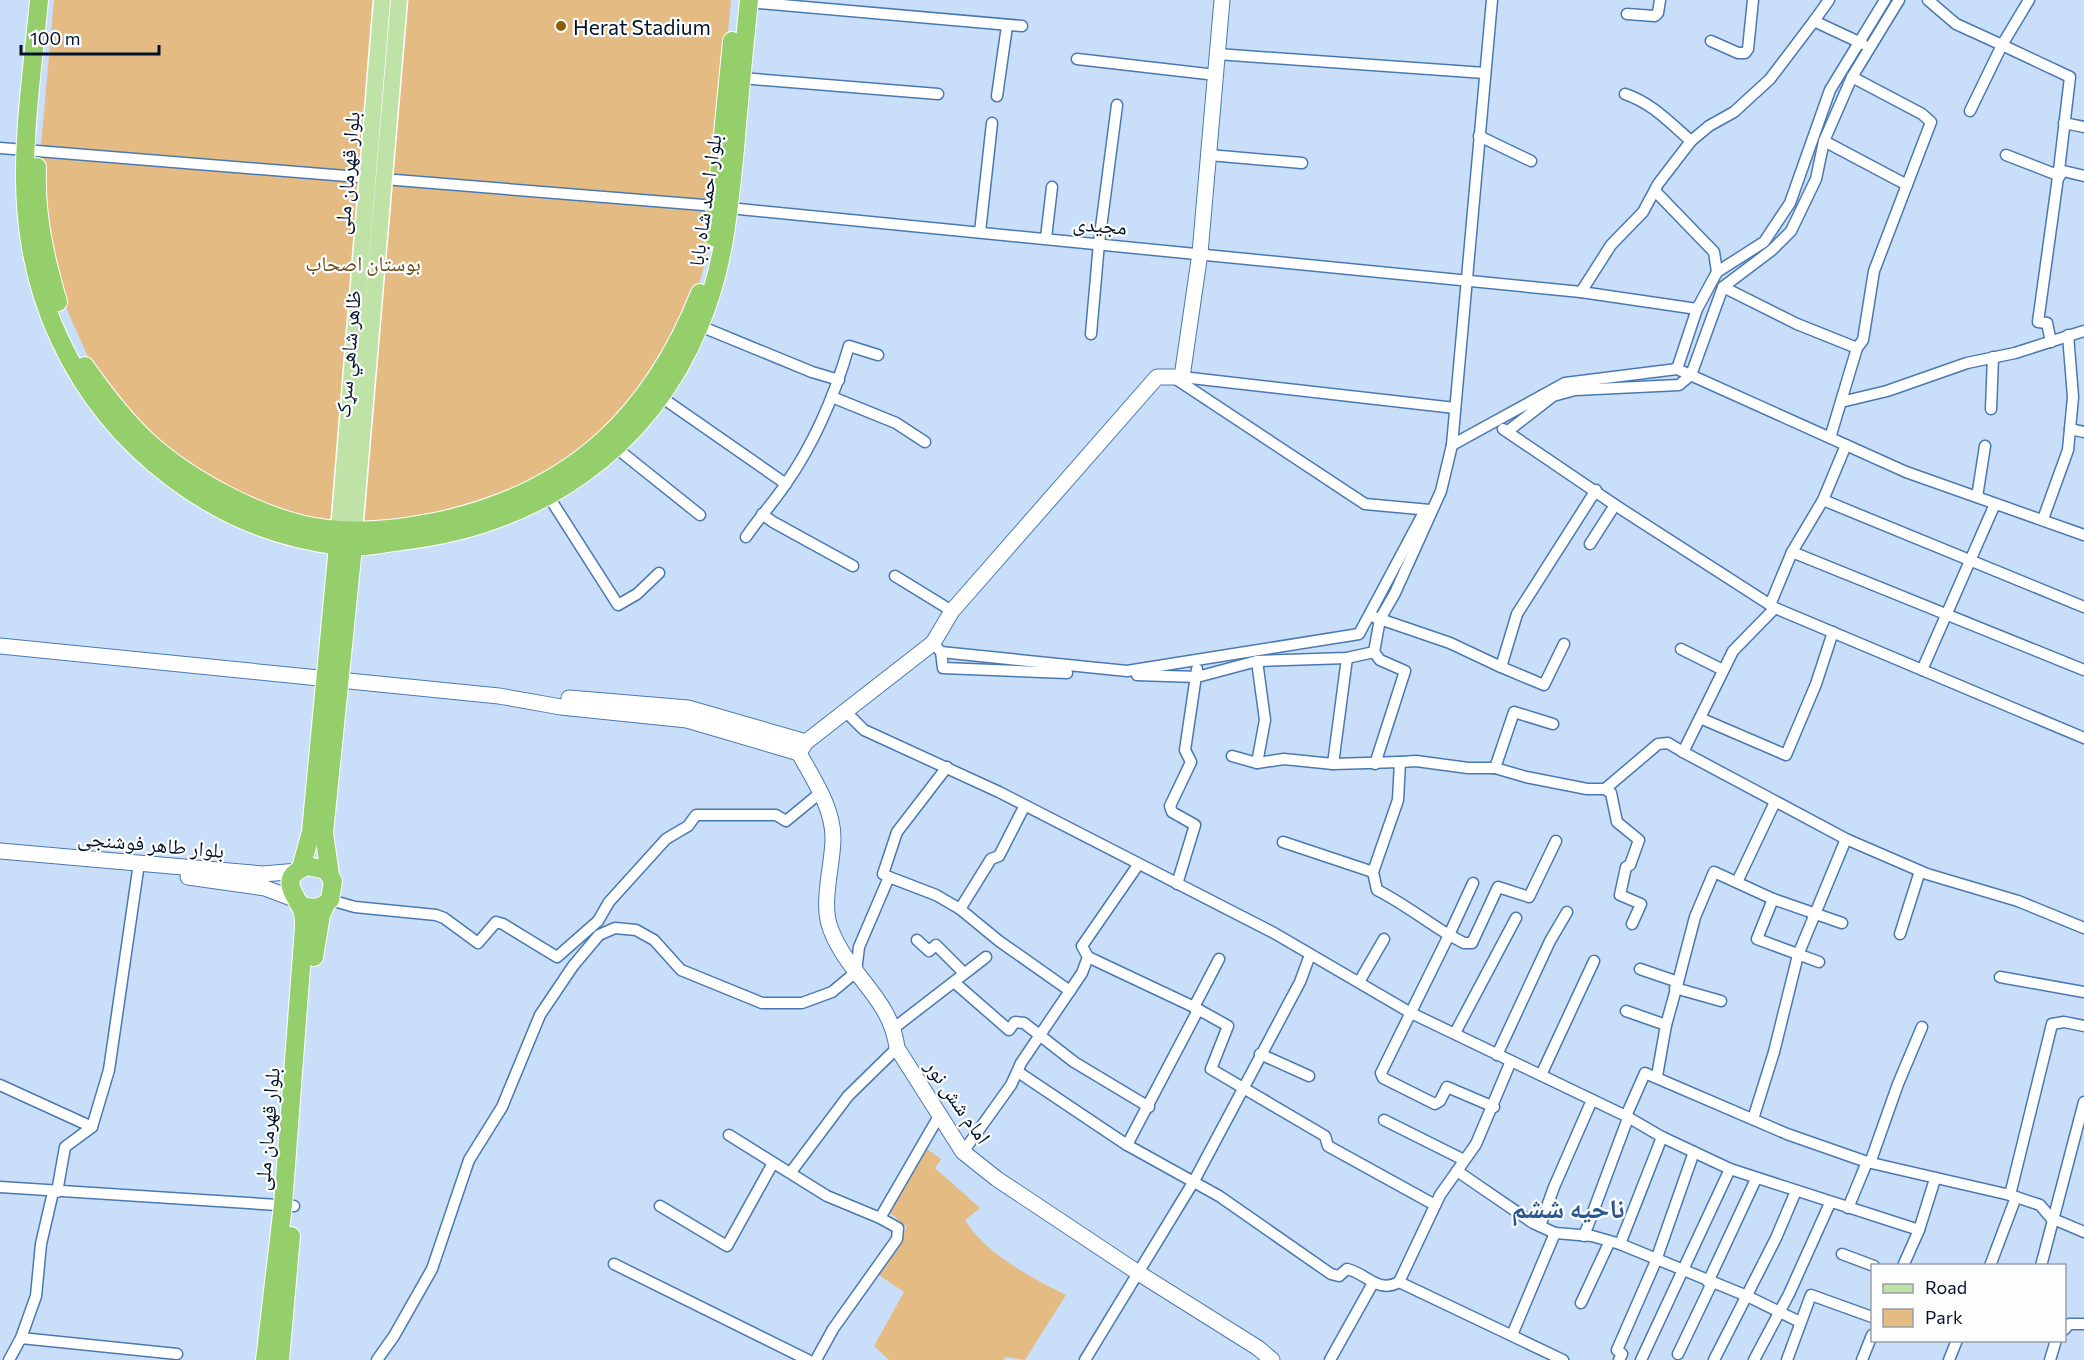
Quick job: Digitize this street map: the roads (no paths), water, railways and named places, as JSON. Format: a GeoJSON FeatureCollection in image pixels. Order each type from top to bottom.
{"type":"FeatureCollection","features":[{"type":"Feature","properties":{"kind":"highway","name":"بلوار احمد شاه بابا"},"geometry":{"type":"LineString","coordinates":[[39,0],[31,150],[38,217],[46,263],[61,315],[85,367],[114,406],[146,440],[182,468],[228,495],[346,539],[422,539],[490,524],[549,497],[585,474],[615,447],[661,397],[700,326],[718,273],[744,1]]}},
{"type":"Feature","properties":{"kind":"highway","name":"بلوار احمد شاه بابا"},"geometry":{"type":"LineString","coordinates":[[31,150],[51,0]]}},
{"type":"Feature","properties":{"kind":"highway","name":"بلوار احمد شاه بابا"},"geometry":{"type":"LineString","coordinates":[[346,539],[484,510],[534,489],[577,463],[609,437],[630,414],[675,350],[706,272],[723,207],[741,78],[744,1]]}},
{"type":"Feature","properties":{"kind":"highway"},"geometry":{"type":"LineString","coordinates":[[333,678],[311,832],[299,870],[291,881],[296,901],[312,909],[328,902],[334,889],[324,833],[333,678],[346,539]]}},
{"type":"Feature","properties":{"kind":"highway"},"geometry":{"type":"LineString","coordinates":[[299,870],[320,867],[330,875]]}},
{"type":"Feature","properties":{"kind":"highway","name":"بلوار قهرمان ملی"},"geometry":{"type":"LineString","coordinates":[[280,1360],[304,928],[303,913],[296,901]]}},
{"type":"Feature","properties":{"kind":"highway","name":"بلوار قهرمان ملی"},"geometry":{"type":"LineString","coordinates":[[265,1360],[288,1206],[315,941],[321,915],[328,902]]}},
{"type":"Feature","properties":{"kind":"main road","name":"بلوار قهرمان ملی"},"geometry":{"type":"LineString","coordinates":[[346,539],[376,178],[382,0]]}},
{"type":"Feature","properties":{"kind":"main road"},"geometry":{"type":"LineString","coordinates":[[376,178],[399,0]]}},
{"type":"Feature","properties":{"kind":"street"},"geometry":{"type":"LineString","coordinates":[[1179,378],[1200,253],[1222,0]]}},
{"type":"Feature","properties":{"kind":"street"},"geometry":{"type":"LineString","coordinates":[[1428,510],[1442,496],[1452,445],[1492,0]]}},
{"type":"Feature","properties":{"kind":"street"},"geometry":{"type":"LineString","coordinates":[[1627,14],[1655,16],[1658,13],[1659,0]]}},
{"type":"Feature","properties":{"kind":"street"},"geometry":{"type":"LineString","coordinates":[[1711,40],[1738,53],[1745,53],[1748,49],[1753,0]]}},
{"type":"Feature","properties":{"kind":"street"},"geometry":{"type":"LineString","coordinates":[[1581,292],[1611,245],[1643,212],[1655,191],[1691,141],[1709,126],[1734,112],[1770,79],[1829,0]]}},
{"type":"Feature","properties":{"kind":"street"},"geometry":{"type":"LineString","coordinates":[[1677,369],[1697,309],[1717,272],[1764,242],[1791,203],[1830,90],[1886,0]]}},
{"type":"Feature","properties":{"kind":"street"},"geometry":{"type":"LineString","coordinates":[[1508,431],[1553,396],[1575,390],[1679,385],[1691,375],[1723,286],[1772,250],[1791,231],[1816,179],[1824,141],[1852,77],[1899,0]]}},
{"type":"Feature","properties":{"kind":"street"},"geometry":{"type":"LineString","coordinates":[[1928,0],[1956,24],[2070,77],[2038,322],[2047,323],[2051,342]]}},
{"type":"Feature","properties":{"kind":"street"},"geometry":{"type":"LineString","coordinates":[[1970,111],[2002,45],[2029,0]]}},
{"type":"Feature","properties":{"kind":"street"},"geometry":{"type":"LineString","coordinates":[[744,1],[1022,26]]}},
{"type":"Feature","properties":{"kind":"street"},"geometry":{"type":"LineString","coordinates":[[1814,21],[1870,48]]}},
{"type":"Feature","properties":{"kind":"street"},"geometry":{"type":"LineString","coordinates":[[997,96],[1007,26]]}},
{"type":"Feature","properties":{"kind":"street"},"geometry":{"type":"LineString","coordinates":[[1217,54],[1485,73]]}},
{"type":"Feature","properties":{"kind":"street"},"geometry":{"type":"LineString","coordinates":[[1077,59],[1216,75]]}},
{"type":"Feature","properties":{"kind":"street"},"geometry":{"type":"LineString","coordinates":[[1830,438],[1857,348],[1863,340],[1874,271],[1930,122],[1922,114],[1852,77]]}},
{"type":"Feature","properties":{"kind":"street"},"geometry":{"type":"LineString","coordinates":[[741,78],[938,94]]}},
{"type":"Feature","properties":{"kind":"street"},"geometry":{"type":"LineString","coordinates":[[1625,94],[1657,111],[1691,141]]}},
{"type":"Feature","properties":{"kind":"street"},"geometry":{"type":"LineString","coordinates":[[1091,334],[1099,243],[1117,105]]}},
{"type":"Feature","properties":{"kind":"street"},"geometry":{"type":"LineString","coordinates":[[980,232],[992,123]]}},
{"type":"Feature","properties":{"kind":"street"},"geometry":{"type":"LineString","coordinates":[[2064,123],[2084,127]]}},
{"type":"Feature","properties":{"kind":"street"},"geometry":{"type":"LineString","coordinates":[[1479,136],[1531,161]]}},
{"type":"Feature","properties":{"kind":"street"},"geometry":{"type":"LineString","coordinates":[[1824,141],[1907,186]]}},
{"type":"Feature","properties":{"kind":"street","name":"مجیدی"},"geometry":{"type":"LineString","coordinates":[[0,148],[723,207],[1581,292],[1697,309]]}},
{"type":"Feature","properties":{"kind":"street"},"geometry":{"type":"LineString","coordinates":[[1209,155],[1302,163]]}},
{"type":"Feature","properties":{"kind":"street"},"geometry":{"type":"LineString","coordinates":[[2007,155],[2059,173],[2084,177]]}},
{"type":"Feature","properties":{"kind":"street"},"geometry":{"type":"LineString","coordinates":[[1046,238],[1052,187]]}},
{"type":"Feature","properties":{"kind":"street"},"geometry":{"type":"LineString","coordinates":[[1655,191],[1714,252],[1717,272]]}},
{"type":"Feature","properties":{"kind":"street"},"geometry":{"type":"LineString","coordinates":[[1723,286],[1797,324],[1857,348]]}},
{"type":"Feature","properties":{"kind":"street"},"geometry":{"type":"LineString","coordinates":[[700,326],[812,372],[839,380]]}},
{"type":"Feature","properties":{"kind":"street"},"geometry":{"type":"LineString","coordinates":[[1841,402],[1887,391],[2084,331]]}},
{"type":"Feature","properties":{"kind":"street"},"geometry":{"type":"LineString","coordinates":[[2043,519],[2065,464],[2070,429],[2073,397],[2068,335]]}},
{"type":"Feature","properties":{"kind":"street"},"geometry":{"type":"LineString","coordinates":[[746,537],[786,484],[832,397],[849,346],[878,355]]}},
{"type":"Feature","properties":{"kind":"street"},"geometry":{"type":"LineString","coordinates":[[1991,409],[1993,357]]}},
{"type":"Feature","properties":{"kind":"street"},"geometry":{"type":"LineString","coordinates":[[1452,445],[1494,424],[1564,383],[1677,369],[1906,472],[2084,535]]}},
{"type":"Feature","properties":{"kind":"street"},"geometry":{"type":"LineString","coordinates":[[0,645],[499,696],[561,697],[688,708],[802,747],[845,711],[937,648],[952,611],[1157,377],[1455,408]]}},
{"type":"Feature","properties":{"kind":"street"},"geometry":{"type":"LineString","coordinates":[[1179,378],[1365,504],[1428,510]]}},
{"type":"Feature","properties":{"kind":"street"},"geometry":{"type":"LineString","coordinates":[[661,397],[786,484]]}},
{"type":"Feature","properties":{"kind":"street"},"geometry":{"type":"LineString","coordinates":[[832,397],[896,423],[925,442]]}},
{"type":"Feature","properties":{"kind":"street"},"geometry":{"type":"LineString","coordinates":[[1494,424],[1508,431],[1580,483],[1596,490],[1615,505],[1773,606],[2084,738]]}},
{"type":"Feature","properties":{"kind":"street"},"geometry":{"type":"LineString","coordinates":[[2070,429],[2084,432]]}},
{"type":"Feature","properties":{"kind":"street"},"geometry":{"type":"LineString","coordinates":[[1683,752],[1733,651],[1773,606],[1792,552],[1823,500],[1846,445]]}},
{"type":"Feature","properties":{"kind":"street"},"geometry":{"type":"LineString","coordinates":[[1977,497],[1985,446]]}},
{"type":"Feature","properties":{"kind":"street"},"geometry":{"type":"LineString","coordinates":[[615,447],[700,515]]}},
{"type":"Feature","properties":{"kind":"street"},"geometry":{"type":"LineString","coordinates":[[937,648],[1127,671],[1197,662],[1359,634],[1395,593],[1447,466]]}},
{"type":"Feature","properties":{"kind":"street"},"geometry":{"type":"LineString","coordinates":[[1501,667],[1517,614],[1596,490]]}},
{"type":"Feature","properties":{"kind":"street"},"geometry":{"type":"LineString","coordinates":[[549,497],[618,605],[637,594],[659,573]]}},
{"type":"Feature","properties":{"kind":"street"},"geometry":{"type":"LineString","coordinates":[[1823,500],[2084,607]]}},
{"type":"Feature","properties":{"kind":"street"},"geometry":{"type":"LineString","coordinates":[[1922,670],[1995,504]]}},
{"type":"Feature","properties":{"kind":"street"},"geometry":{"type":"LineString","coordinates":[[1590,544],[1615,505]]}},
{"type":"Feature","properties":{"kind":"street"},"geometry":{"type":"LineString","coordinates":[[762,514],[853,566]]}},
{"type":"Feature","properties":{"kind":"street"},"geometry":{"type":"LineString","coordinates":[[1792,552],[2084,670]]}},
{"type":"Feature","properties":{"kind":"street"},"geometry":{"type":"LineString","coordinates":[[895,576],[952,611]]}},
{"type":"Feature","properties":{"kind":"street"},"geometry":{"type":"LineString","coordinates":[[1375,618],[1450,642],[1544,685],[1564,644]]}},
{"type":"Feature","properties":{"kind":"street"},"geometry":{"type":"LineString","coordinates":[[1375,618],[1374,652],[1380,660],[1405,671],[1375,764]]}},
{"type":"Feature","properties":{"kind":"street"},"geometry":{"type":"LineString","coordinates":[[1700,718],[1786,755],[1816,684],[1833,632]]}},
{"type":"Feature","properties":{"kind":"street"},"geometry":{"type":"LineString","coordinates":[[937,648],[943,668],[1197,676],[1257,661],[1347,658],[1374,652]]}},
{"type":"Feature","properties":{"kind":"street"},"geometry":{"type":"LineString","coordinates":[[1681,649],[1722,670]]}},
{"type":"Feature","properties":{"kind":"street"},"geometry":{"type":"LineString","coordinates":[[1333,764],[1347,658]]}},
{"type":"Feature","properties":{"kind":"street"},"geometry":{"type":"LineString","coordinates":[[1257,661],[1264,720],[1257,764]]}},
{"type":"Feature","properties":{"kind":"street"},"geometry":{"type":"LineString","coordinates":[[1177,884],[1195,825],[1172,812],[1170,806],[1191,762],[1185,750],[1197,676],[1197,662]]}},
{"type":"Feature","properties":{"kind":"street"},"geometry":{"type":"LineString","coordinates":[[845,711],[864,730],[947,767],[1274,933],[1411,1013],[1627,1117],[1662,1137],[1756,1179],[1919,1230]]}},
{"type":"Feature","properties":{"kind":"street"},"geometry":{"type":"LineString","coordinates":[[1495,768],[1514,712],[1553,724]]}},
{"type":"Feature","properties":{"kind":"street"},"geometry":{"type":"LineString","coordinates":[[1605,789],[1658,744],[1668,743],[1845,839],[1920,871],[2018,901],[2084,928]]}},
{"type":"Feature","properties":{"kind":"street","name":"امام شش نور"},"geometry":{"type":"LineString","coordinates":[[802,747],[829,812],[833,837],[828,892],[829,927],[842,955],[886,1010],[894,1028],[897,1048],[922,1084],[939,1116],[963,1152],[997,1179],[1140,1274],[1258,1348],[1272,1360]]}},
{"type":"Feature","properties":{"kind":"street"},"geometry":{"type":"LineString","coordinates":[[1232,756],[1257,764],[1284,759],[1333,764],[1416,761],[1468,768],[1495,768],[1587,789],[1605,789],[1611,793],[1617,822],[1639,840],[1630,865],[1626,867],[1620,895],[1641,904],[1632,924]]}},
{"type":"Feature","properties":{"kind":"street"},"geometry":{"type":"LineString","coordinates":[[1400,762],[1398,800],[1373,872],[1377,890],[1404,903],[1415,915],[1464,943],[1472,943],[1498,887],[1528,897],[1556,841]]}},
{"type":"Feature","properties":{"kind":"street"},"geometry":{"type":"LineString","coordinates":[[947,767],[897,832],[883,874],[936,895],[960,909],[999,941],[1070,991]]}},
{"type":"Feature","properties":{"kind":"street"},"geometry":{"type":"LineString","coordinates":[[557,957],[598,921],[609,902],[666,839],[688,826],[696,815],[776,815],[786,821],[820,793]]}},
{"type":"Feature","properties":{"kind":"street"},"geometry":{"type":"LineString","coordinates":[[1737,882],[1775,802]]}},
{"type":"Feature","properties":{"kind":"street"},"geometry":{"type":"LineString","coordinates":[[960,909],[991,859],[999,856],[1024,807]]}},
{"type":"Feature","properties":{"kind":"street"},"geometry":{"type":"LineString","coordinates":[[1753,1119],[1774,1052],[1798,955],[1845,839]]}},
{"type":"Feature","properties":{"kind":"street"},"geometry":{"type":"LineString","coordinates":[[1283,842],[1373,872]]}},
{"type":"Feature","properties":{"kind":"street","name":"بلوار طاهر فوشنجی"},"geometry":{"type":"LineString","coordinates":[[0,851],[263,874],[299,870]]}},
{"type":"Feature","properties":{"kind":"street","name":"بلوار طاهر فوشنجی"},"geometry":{"type":"LineString","coordinates":[[0,860],[138,870],[265,888],[296,901]]}},
{"type":"Feature","properties":{"kind":"street"},"geometry":{"type":"LineString","coordinates":[[1138,865],[1082,946],[1089,957],[1194,1007],[1228,1026],[1211,1069],[1325,1136],[1328,1146],[1435,1205]]}},
{"type":"Feature","properties":{"kind":"street"},"geometry":{"type":"LineString","coordinates":[[9,1360],[21,1338],[36,1296],[41,1245],[65,1147],[92,1127],[109,1070],[138,870]]}},
{"type":"Feature","properties":{"kind":"street"},"geometry":{"type":"LineString","coordinates":[[1900,934],[1920,871]]}},
{"type":"Feature","properties":{"kind":"street"},"geometry":{"type":"LineString","coordinates":[[1657,1076],[1666,1025],[1695,917],[1714,872],[1773,899],[1842,923]]}},
{"type":"Feature","properties":{"kind":"street"},"geometry":{"type":"LineString","coordinates":[[377,1360],[394,1336],[432,1269],[469,1160],[502,1107],[540,1015],[573,966],[599,935],[615,928],[636,930],[654,940],[681,970],[762,1004],[802,1003],[831,992],[856,972],[859,947],[889,877]]}},
{"type":"Feature","properties":{"kind":"street"},"geometry":{"type":"LineString","coordinates":[[1473,883],[1381,1073],[1383,1078],[1435,1104],[1440,1101],[1447,1087],[1494,1107]]}},
{"type":"Feature","properties":{"kind":"street"},"geometry":{"type":"LineString","coordinates":[[1773,899],[1757,939],[1819,962]]}},
{"type":"Feature","properties":{"kind":"street"},"geometry":{"type":"LineString","coordinates":[[328,902],[436,915],[444,918],[478,943],[496,922],[573,966]]}},
{"type":"Feature","properties":{"kind":"street"},"geometry":{"type":"LineString","coordinates":[[1497,1055],[1550,941],[1566,912]]}},
{"type":"Feature","properties":{"kind":"street"},"geometry":{"type":"LineString","coordinates":[[1455,1033],[1516,918]]}},
{"type":"Feature","properties":{"kind":"street"},"geometry":{"type":"LineString","coordinates":[[1359,982],[1384,939]]}},
{"type":"Feature","properties":{"kind":"street"},"geometry":{"type":"LineString","coordinates":[[917,940],[929,951],[936,945],[964,974]]}},
{"type":"Feature","properties":{"kind":"street"},"geometry":{"type":"LineString","coordinates":[[1086,1360],[1140,1274],[1194,1181],[1300,982],[1310,955]]}},
{"type":"Feature","properties":{"kind":"street"},"geometry":{"type":"LineString","coordinates":[[894,1028],[986,957]]}},
{"type":"Feature","properties":{"kind":"street"},"geometry":{"type":"LineString","coordinates":[[963,1152],[1018,1072],[1089,957]]}},
{"type":"Feature","properties":{"kind":"street"},"geometry":{"type":"LineString","coordinates":[[1194,1007],[1219,959]]}},
{"type":"Feature","properties":{"kind":"street"},"geometry":{"type":"LineString","coordinates":[[1541,1075],[1594,961]]}},
{"type":"Feature","properties":{"kind":"street"},"geometry":{"type":"LineString","coordinates":[[1640,969],[1721,1001]]}},
{"type":"Feature","properties":{"kind":"street"},"geometry":{"type":"LineString","coordinates":[[2000,977],[2084,992]]}},
{"type":"Feature","properties":{"kind":"street"},"geometry":{"type":"LineString","coordinates":[[955,983],[1009,1030],[1015,1022],[1024,1023],[1074,1062],[1149,1107]]}},
{"type":"Feature","properties":{"kind":"street"},"geometry":{"type":"LineString","coordinates":[[1127,1145],[1197,1012],[1194,1007]]}},
{"type":"Feature","properties":{"kind":"street"},"geometry":{"type":"LineString","coordinates":[[1626,1011],[1666,1025]]}},
{"type":"Feature","properties":{"kind":"street"},"geometry":{"type":"LineString","coordinates":[[1991,1264],[2013,1196],[2052,1024],[2064,1022],[2084,1026]]}},
{"type":"Feature","properties":{"kind":"street"},"geometry":{"type":"LineString","coordinates":[[1848,1208],[1869,1163],[1922,1027]]}},
{"type":"Feature","properties":{"kind":"street"},"geometry":{"type":"LineString","coordinates":[[791,1172],[848,1096],[897,1048]]}},
{"type":"Feature","properties":{"kind":"street"},"geometry":{"type":"LineString","coordinates":[[1260,1054],[1309,1076]]}},
{"type":"Feature","properties":{"kind":"street"},"geometry":{"type":"LineString","coordinates":[[1018,1072],[1127,1145],[1177,1174],[1194,1181],[1331,1274],[1339,1276],[1347,1269],[1352,1269],[1373,1283],[1387,1287],[1399,1282],[1435,1205],[1476,1144],[1494,1107],[1511,1061]]}},
{"type":"Feature","properties":{"kind":"street"},"geometry":{"type":"LineString","coordinates":[[1584,1236],[1645,1073],[1657,1076],[1787,1134],[1869,1163],[2013,1196],[2040,1206],[2054,1222],[2042,1264]]}},
{"type":"Feature","properties":{"kind":"street"},"geometry":{"type":"LineString","coordinates":[[0,1085],[92,1127]]}},
{"type":"Feature","properties":{"kind":"street"},"geometry":{"type":"LineString","coordinates":[[1540,1226],[1554,1187],[1592,1100]]}},
{"type":"Feature","properties":{"kind":"street"},"geometry":{"type":"LineString","coordinates":[[2051,1218],[2084,1102]]}},
{"type":"Feature","properties":{"kind":"street"},"geometry":{"type":"LineString","coordinates":[[880,1218],[939,1116]]}},
{"type":"Feature","properties":{"kind":"street"},"geometry":{"type":"LineString","coordinates":[[1384,1120],[1464,1160]]}},
{"type":"Feature","properties":{"kind":"street"},"geometry":{"type":"LineString","coordinates":[[729,1135],[827,1196],[898,1228],[897,1239],[833,1329],[816,1360]]}},
{"type":"Feature","properties":{"kind":"street"},"geometry":{"type":"LineString","coordinates":[[1620,1244],[1662,1137]]}},
{"type":"Feature","properties":{"kind":"street"},"geometry":{"type":"LineString","coordinates":[[1619,1360],[1622,1354],[1617,1350],[1656,1260],[1694,1152]]}},
{"type":"Feature","properties":{"kind":"street"},"geometry":{"type":"LineString","coordinates":[[660,1206],[726,1246],[773,1163]]}},
{"type":"Feature","properties":{"kind":"street"},"geometry":{"type":"LineString","coordinates":[[1641,1360],[1730,1169]]}},
{"type":"Feature","properties":{"kind":"street"},"geometry":{"type":"LineString","coordinates":[[1457,1171],[1540,1226],[1555,1233],[1584,1236],[1620,1244],[1708,1282],[1747,1296],[1800,1322]]}},
{"type":"Feature","properties":{"kind":"street"},"geometry":{"type":"LineString","coordinates":[[1708,1282],[1756,1179]]}},
{"type":"Feature","properties":{"kind":"street"},"geometry":{"type":"LineString","coordinates":[[1904,1264],[1919,1230],[1935,1179]]}},
{"type":"Feature","properties":{"kind":"street"},"geometry":{"type":"LineString","coordinates":[[0,1187],[288,1206]]}},
{"type":"Feature","properties":{"kind":"street"},"geometry":{"type":"LineString","coordinates":[[1714,1360],[1796,1191]]}},
{"type":"Feature","properties":{"kind":"street"},"geometry":{"type":"LineString","coordinates":[[1754,1360],[1830,1203]]}},
{"type":"Feature","properties":{"kind":"street"},"geometry":{"type":"LineString","coordinates":[[2051,1218],[2084,1232]]}},
{"type":"Feature","properties":{"kind":"street"},"geometry":{"type":"LineString","coordinates":[[1512,1335],[1555,1233]]}},
{"type":"Feature","properties":{"kind":"street"},"geometry":{"type":"LineString","coordinates":[[1581,1303],[1609,1243]]}},
{"type":"Feature","properties":{"kind":"street"},"geometry":{"type":"LineString","coordinates":[[1842,1254],[1871,1265]]}},
{"type":"Feature","properties":{"kind":"street"},"geometry":{"type":"LineString","coordinates":[[614,1264],[808,1360]]}},
{"type":"Feature","properties":{"kind":"street"},"geometry":{"type":"LineString","coordinates":[[1399,1282],[1563,1360]]}},
{"type":"Feature","properties":{"kind":"street"},"geometry":{"type":"LineString","coordinates":[[1678,1354],[1711,1285],[1708,1282]]}},
{"type":"Feature","properties":{"kind":"street"},"geometry":{"type":"LineString","coordinates":[[1330,1360],[1373,1283]]}},
{"type":"Feature","properties":{"kind":"street"},"geometry":{"type":"LineString","coordinates":[[1787,1360],[1811,1294],[1871,1317]]}},
{"type":"Feature","properties":{"kind":"street"},"geometry":{"type":"LineString","coordinates":[[2066,1328],[2069,1324],[2084,1324]]}},
{"type":"Feature","properties":{"kind":"street"},"geometry":{"type":"LineString","coordinates":[[21,1338],[177,1354]]}},
{"type":"Feature","properties":{"kind":"street"},"geometry":{"type":"LineString","coordinates":[[1862,1360],[1871,1338]]}},
{"type":"Feature","properties":{"kind":"street"},"geometry":{"type":"LineString","coordinates":[[1949,1360],[1957,1342]]}},
{"type":"Feature","properties":{"kind":"street"},"geometry":{"type":"LineString","coordinates":[[2050,1360],[2056,1342]]}},
{"type":"Feature","properties":{"kind":"place","name":"Herat Stadium"},"geometry":{"type":"Point","coordinates":[561,26]}},
{"type":"Feature","properties":{"kind":"district","name":"ناحیه ششم"},"geometry":{"type":"Point","coordinates":[1568,1207]}},
{"type":"Feature","properties":{"kind":"park label","name":"بوستان اصحاب"},"geometry":{"type":"Point","coordinates":[363,262]}}]}
